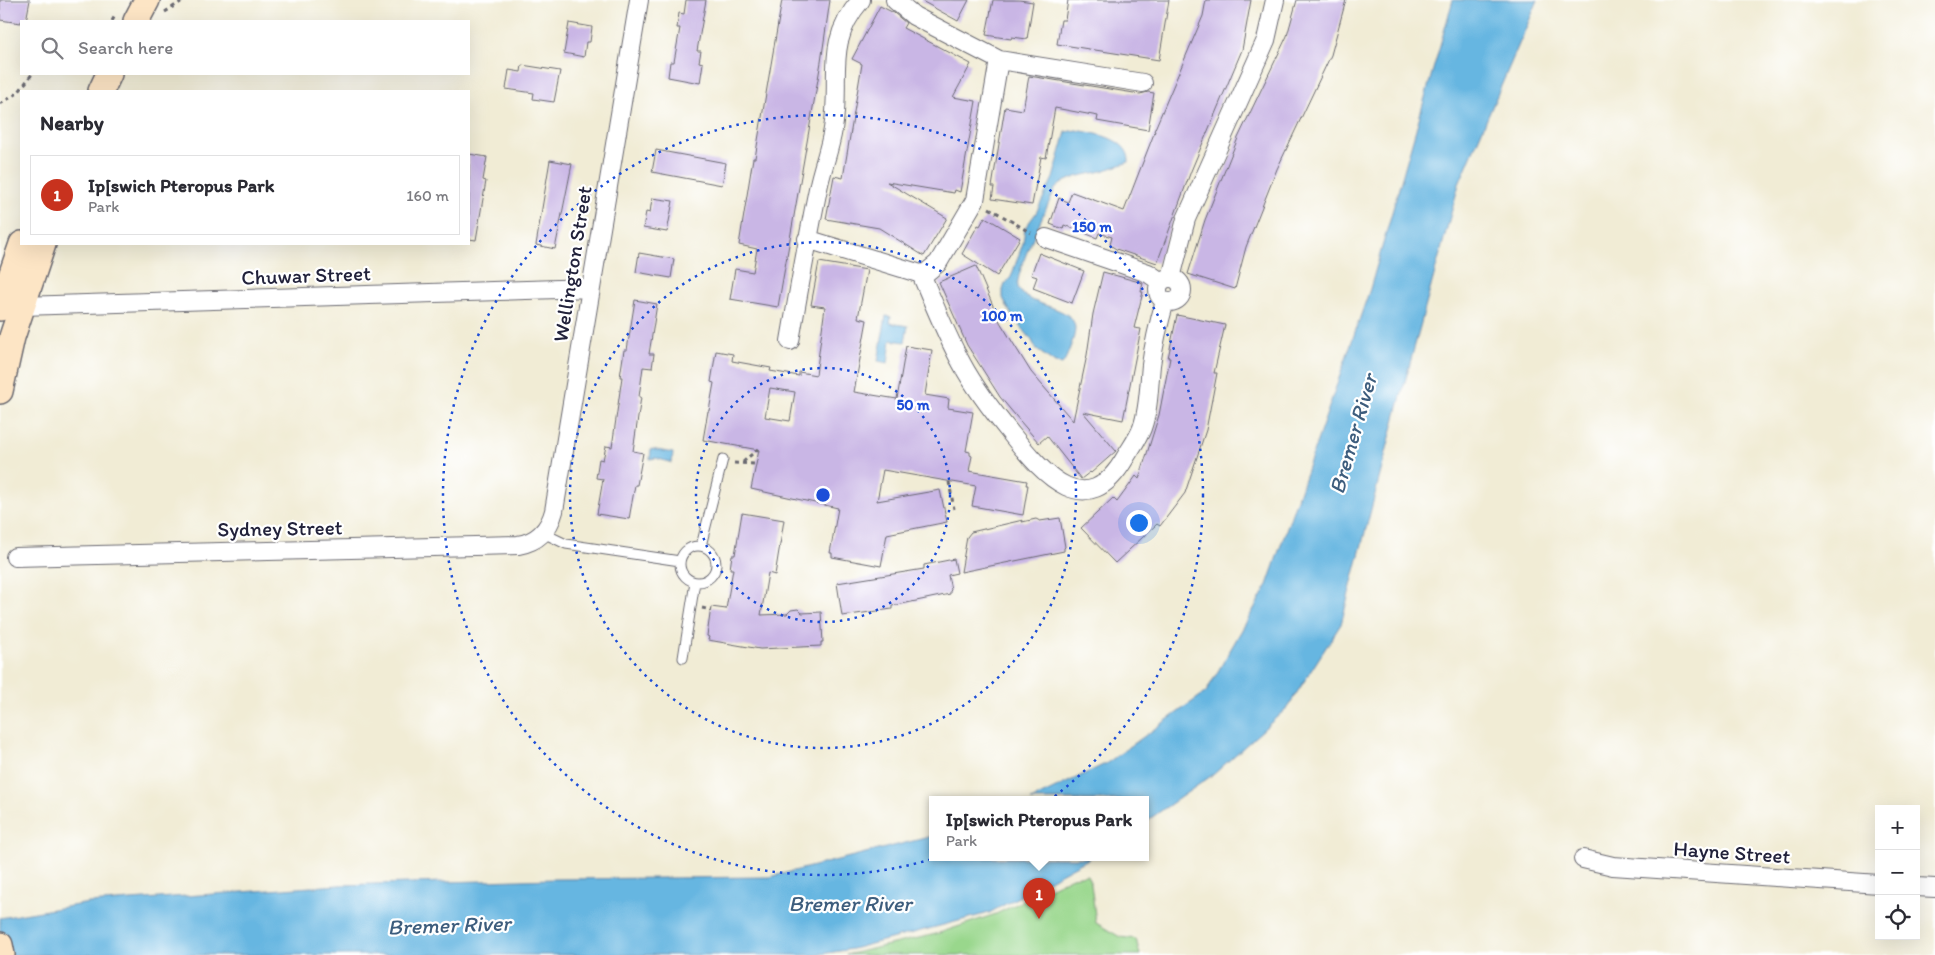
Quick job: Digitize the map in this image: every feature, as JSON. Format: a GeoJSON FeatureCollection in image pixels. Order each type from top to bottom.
{"type":"FeatureCollection","features":[{"type":"Feature","properties":{"kind":"main road"},"geometry":{"type":"LineString","coordinates":[[137,20],[155,6]]}},
{"type":"Feature","properties":{"kind":"main road"},"geometry":{"type":"LineString","coordinates":[[101,90],[109,75]]}},
{"type":"Feature","properties":{"kind":"main road"},"geometry":{"type":"LineString","coordinates":[[0,391],[11,307],[22,245]]}},
{"type":"Feature","properties":{"kind":"main road"},"geometry":{"type":"LineString","coordinates":[[11,307],[42,245]]}},
{"type":"Feature","properties":{"kind":"main road"},"geometry":{"type":"LineString","coordinates":[[0,945],[2,955]]}},
{"type":"Feature","properties":{"kind":"street","name":"Wellington Street"},"geometry":{"type":"LineString","coordinates":[[543,533],[550,523],[554,511],[639,0]]}},
{"type":"Feature","properties":{"kind":"street"},"geometry":{"type":"LineString","coordinates":[[790,341],[807,239],[835,118],[837,87],[835,57],[838,41],[848,18],[861,0]]}},
{"type":"Feature","properties":{"kind":"street"},"geometry":{"type":"LineString","coordinates":[[896,0],[914,16],[999,60],[1143,83]]}},
{"type":"Feature","properties":{"kind":"street"},"geometry":{"type":"LineString","coordinates":[[921,274],[954,349],[982,396],[1025,451],[1060,484],[1076,490],[1094,490],[1109,480],[1122,464],[1142,428],[1152,362],[1165,301],[1158,294],[1166,280],[1186,219],[1266,40],[1275,0]]}},
{"type":"Feature","properties":{"kind":"street"},"geometry":{"type":"LineString","coordinates":[[807,239],[921,274],[927,272],[938,263],[976,200],[999,60]]}},
{"type":"Feature","properties":{"kind":"street"},"geometry":{"type":"LineString","coordinates":[[1046,238],[1166,280]]}},
{"type":"Feature","properties":{"kind":"street","name":"Chuwar Street"},"geometry":{"type":"LineString","coordinates":[[11,307],[591,288]]}},
{"type":"Feature","properties":{"kind":"street"},"geometry":{"type":"LineString","coordinates":[[0,339],[8,312],[14,307],[11,307]]}},
{"type":"Feature","properties":{"kind":"street","name":"Sydney Street"},"geometry":{"type":"LineString","coordinates":[[15,557],[518,545],[532,541],[543,533]]}},
{"type":"Feature","properties":{"kind":"street","name":"Hayne Street"},"geometry":{"type":"LineString","coordinates":[[1583,859],[1613,866],[1875,884]]}},
{"type":"Feature","properties":{"kind":"street"},"geometry":{"type":"LineString","coordinates":[[1920,887],[1935,888]]}},
{"type":"Feature","properties":{"kind":"lane"},"geometry":{"type":"LineString","coordinates":[[701,546],[723,459]]}},
{"type":"Feature","properties":{"kind":"lane"},"geometry":{"type":"LineString","coordinates":[[543,533],[566,544],[680,561]]}},
{"type":"Feature","properties":{"kind":"lane"},"geometry":{"type":"LineString","coordinates":[[695,546],[701,546],[712,553],[716,564],[715,570],[707,580],[695,582],[685,577],[680,567],[680,561],[685,551],[695,546]]}},
{"type":"Feature","properties":{"kind":"lane"},"geometry":{"type":"LineString","coordinates":[[683,658],[695,582]]}},
{"type":"Feature","properties":{"kind":"path"},"geometry":{"type":"LineString","coordinates":[[155,6],[184,0]]}},
{"type":"Feature","properties":{"kind":"path"},"geometry":{"type":"LineString","coordinates":[[20,90],[31,75]]}},
{"type":"Feature","properties":{"kind":"path"},"geometry":{"type":"LineString","coordinates":[[0,104],[20,90]]}},
{"type":"Feature","properties":{"kind":"path"},"geometry":{"type":"LineString","coordinates":[[976,200],[1022,230]]}},
{"type":"Feature","properties":{"kind":"path"},"geometry":{"type":"LineString","coordinates":[[756,464],[743,462],[760,447]]}},
{"type":"Feature","properties":{"kind":"path"},"geometry":{"type":"LineString","coordinates":[[950,482],[954,508]]}},
{"type":"Feature","properties":{"kind":"green space"},"geometry":{"type":"Polygon","coordinates":[[[1087,875],[1091,884],[1096,923],[1120,937],[1136,939],[1140,955],[846,955],[936,934],[996,914],[1072,877],[1087,875]]]}},
{"type":"Feature","properties":{"kind":"water","name":"Bremer River"},"geometry":{"type":"Polygon","coordinates":[[[1453,0],[1538,0],[1459,184],[1341,624],[1287,708],[1214,774],[1149,819],[1149,796],[1039,796],[1107,763],[1206,692],[1266,588],[1370,289],[1453,0]]]}},
{"type":"Feature","properties":{"kind":"water"},"geometry":{"type":"Polygon","coordinates":[[[1076,130],[1101,135],[1117,142],[1124,147],[1128,154],[1129,162],[1071,179],[1055,189],[1021,268],[1018,287],[1022,294],[1067,314],[1073,320],[1074,336],[1065,361],[1062,364],[1055,363],[1037,350],[1031,339],[1012,316],[1003,298],[1003,290],[1011,277],[1023,243],[1025,228],[1036,213],[1053,178],[1066,132],[1076,130]]]}},
{"type":"Feature","properties":{"kind":"water"},"geometry":{"type":"Polygon","coordinates":[[[886,316],[891,317],[890,323],[908,326],[905,342],[891,340],[888,363],[878,361],[886,316]]]}},
{"type":"Feature","properties":{"kind":"water"},"geometry":{"type":"Polygon","coordinates":[[[651,449],[673,453],[672,463],[656,458],[650,459],[651,449]]]}},
{"type":"Feature","properties":{"kind":"water","name":"Bremer River"},"geometry":{"type":"Polygon","coordinates":[[[929,837],[929,861],[1084,861],[989,913],[852,949],[815,955],[0,955],[0,918],[89,903],[339,885],[554,879],[770,877],[929,837]]]}},
{"type":"Feature","properties":{"kind":"building"},"geometry":{"type":"Polygon","coordinates":[[[0,0],[30,0],[26,20],[20,20],[20,23],[0,20],[0,0]]]}},
{"type":"Feature","properties":{"kind":"building"},"geometry":{"type":"Polygon","coordinates":[[[686,0],[706,0],[697,51],[701,51],[699,62],[703,63],[700,83],[668,77],[670,62],[674,62],[680,28],[677,28],[679,13],[684,14],[686,0]]]}},
{"type":"Feature","properties":{"kind":"building"},"geometry":{"type":"Polygon","coordinates":[[[782,0],[830,0],[778,307],[730,299],[735,269],[753,272],[757,249],[739,245],[782,0]]]}},
{"type":"Feature","properties":{"kind":"building"},"geometry":{"type":"Polygon","coordinates":[[[920,0],[969,0],[958,21],[920,0]]]}},
{"type":"Feature","properties":{"kind":"building"},"geometry":{"type":"Polygon","coordinates":[[[993,0],[1033,2],[1027,39],[1012,37],[1011,39],[986,35],[993,0]]]}},
{"type":"Feature","properties":{"kind":"building"},"geometry":{"type":"Polygon","coordinates":[[[1068,0],[1169,0],[1159,60],[1057,44],[1061,20],[1065,20],[1068,0]]]}},
{"type":"Feature","properties":{"kind":"building"},"geometry":{"type":"Polygon","coordinates":[[[1206,0],[1251,0],[1242,50],[1191,171],[1157,263],[1116,249],[1110,245],[1112,237],[1099,233],[1097,238],[1064,225],[1063,229],[1050,224],[1059,198],[1068,202],[1072,192],[1124,211],[1154,131],[1203,16],[1206,0]]]}},
{"type":"Feature","properties":{"kind":"building"},"geometry":{"type":"Polygon","coordinates":[[[1297,0],[1346,0],[1331,55],[1277,169],[1246,247],[1235,289],[1188,274],[1205,220],[1238,138],[1287,36],[1297,0]]]}},
{"type":"Feature","properties":{"kind":"building"},"geometry":{"type":"Polygon","coordinates":[[[880,6],[894,13],[906,23],[903,28],[971,64],[953,97],[976,101],[960,192],[955,190],[954,193],[887,182],[947,218],[924,256],[879,228],[826,219],[834,176],[843,178],[862,64],[852,59],[880,6]]]}},
{"type":"Feature","properties":{"kind":"building"},"geometry":{"type":"Polygon","coordinates":[[[569,23],[592,27],[590,42],[586,42],[584,57],[564,53],[569,23]]]}},
{"type":"Feature","properties":{"kind":"building"},"geometry":{"type":"Polygon","coordinates":[[[522,65],[560,71],[554,102],[533,99],[534,93],[506,89],[509,70],[521,72],[522,65]]]}},
{"type":"Feature","properties":{"kind":"building"},"geometry":{"type":"Polygon","coordinates":[[[1029,76],[1140,94],[1154,93],[1148,130],[1097,121],[1098,116],[1055,108],[1046,158],[1041,157],[1032,205],[992,199],[994,187],[992,187],[1005,107],[1023,110],[1029,76]]]}},
{"type":"Feature","properties":{"kind":"building"},"geometry":{"type":"Polygon","coordinates":[[[656,150],[726,163],[722,185],[652,172],[656,150]]]}},
{"type":"Feature","properties":{"kind":"building"},"geometry":{"type":"Polygon","coordinates":[[[470,154],[487,157],[483,180],[486,181],[476,240],[470,239],[470,154]]]}},
{"type":"Feature","properties":{"kind":"building"},"geometry":{"type":"Polygon","coordinates":[[[550,160],[572,164],[555,249],[536,245],[550,160]]]}},
{"type":"Feature","properties":{"kind":"building"},"geometry":{"type":"Polygon","coordinates":[[[652,198],[673,201],[667,232],[643,228],[646,212],[650,213],[652,198]]]}},
{"type":"Feature","properties":{"kind":"building"},"geometry":{"type":"Polygon","coordinates":[[[985,217],[1020,238],[997,276],[962,254],[978,225],[980,226],[985,217]]]}},
{"type":"Feature","properties":{"kind":"building"},"geometry":{"type":"Polygon","coordinates":[[[639,253],[674,259],[671,278],[636,272],[639,253]]]}},
{"type":"Feature","properties":{"kind":"building"},"geometry":{"type":"Polygon","coordinates":[[[1039,253],[1084,271],[1072,303],[1033,288],[1037,277],[1031,275],[1039,253]]]}},
{"type":"Feature","properties":{"kind":"building"},"geometry":{"type":"Polygon","coordinates":[[[819,262],[867,270],[858,318],[867,320],[854,392],[897,399],[906,346],[932,350],[925,395],[949,399],[948,408],[973,412],[966,451],[970,452],[972,456],[969,471],[1027,481],[1023,515],[972,506],[976,486],[883,470],[877,501],[940,490],[947,522],[887,534],[881,566],[832,557],[832,553],[830,553],[838,508],[751,489],[759,450],[703,440],[714,383],[711,382],[716,351],[733,354],[732,361],[771,368],[770,371],[799,376],[799,372],[816,375],[825,307],[811,305],[819,262]],[[770,388],[765,417],[790,421],[795,392],[770,388]]]}},
{"type":"Feature","properties":{"kind":"building"},"geometry":{"type":"Polygon","coordinates":[[[976,266],[1000,322],[1031,372],[1073,421],[1087,355],[1093,314],[1103,272],[1143,283],[1141,292],[1143,292],[1134,328],[1141,329],[1123,420],[1083,412],[1116,451],[1091,473],[1081,479],[1047,436],[1039,443],[1020,421],[1000,397],[967,345],[939,282],[976,266]]]}},
{"type":"Feature","properties":{"kind":"building"},"geometry":{"type":"Polygon","coordinates":[[[635,300],[657,304],[649,354],[654,354],[652,368],[643,367],[639,397],[641,397],[633,451],[643,453],[629,519],[597,514],[603,479],[596,478],[599,459],[603,460],[606,446],[612,447],[624,350],[627,350],[635,300]]]}},
{"type":"Feature","properties":{"kind":"building"},"geometry":{"type":"Polygon","coordinates":[[[1177,315],[1225,325],[1214,373],[1217,373],[1206,430],[1185,493],[1160,526],[1157,524],[1115,563],[1081,528],[1113,498],[1117,502],[1136,476],[1139,479],[1159,415],[1177,315]]]}},
{"type":"Feature","properties":{"kind":"building"},"geometry":{"type":"Polygon","coordinates":[[[742,513],[784,520],[775,575],[768,573],[761,615],[787,614],[791,610],[798,609],[802,613],[821,612],[823,642],[821,642],[821,646],[760,649],[708,640],[711,607],[726,609],[733,569],[730,569],[732,555],[735,555],[742,513]]]}},
{"type":"Feature","properties":{"kind":"building"},"geometry":{"type":"Polygon","coordinates":[[[1060,518],[1064,551],[961,572],[967,537],[971,532],[1023,520],[1022,522],[1036,519],[1040,521],[1060,518]]]}},
{"type":"Feature","properties":{"kind":"building"},"geometry":{"type":"Polygon","coordinates":[[[954,559],[957,573],[948,575],[950,594],[892,606],[892,609],[842,616],[837,583],[924,569],[924,565],[954,559]]]}},
{"type":"Feature","properties":{"kind":"place","name":"Ip[swich Pteropus Park"},"geometry":{"type":"Point","coordinates":[1039,919]}}]}
